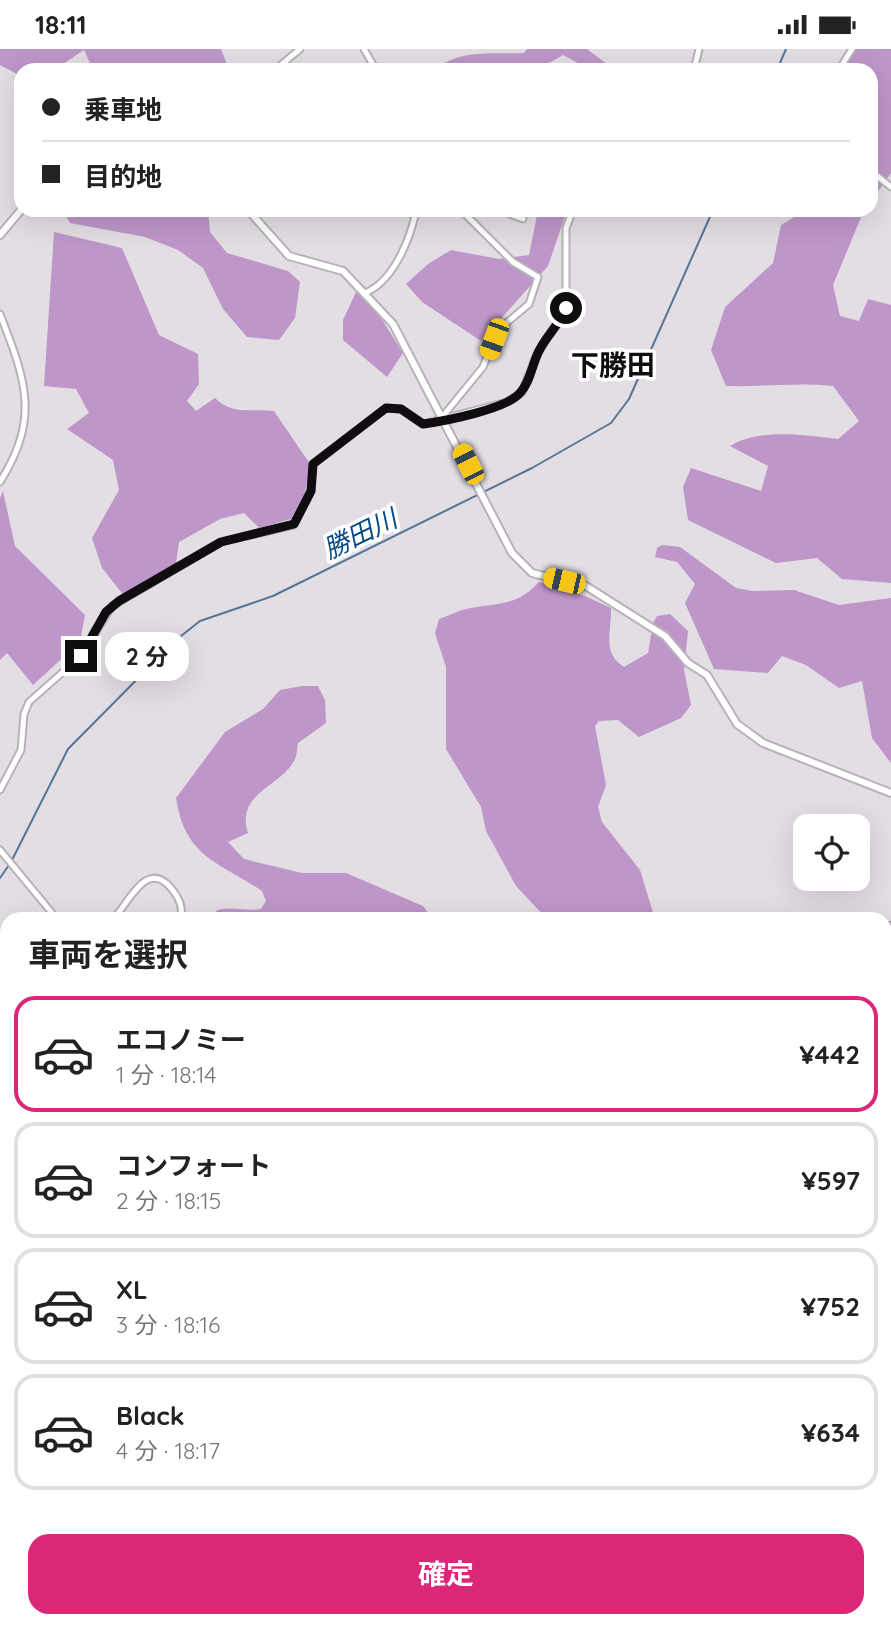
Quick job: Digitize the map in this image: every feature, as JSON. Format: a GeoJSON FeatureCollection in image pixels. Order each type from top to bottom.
{"type":"FeatureCollection","features":[{"type":"Feature","properties":{"kind":"street"},"geometry":{"type":"LineString","coordinates":[[283,63],[300,49]]}},
{"type":"Feature","properties":{"kind":"street"},"geometry":{"type":"LineString","coordinates":[[0,235],[15,217]]}},
{"type":"Feature","properties":{"kind":"street"},"geometry":{"type":"LineString","coordinates":[[254,217],[289,256],[344,271],[398,332],[512,553],[524,567],[541,576],[586,586],[656,629],[688,663],[707,675],[737,724],[763,743],[891,793]]}},
{"type":"Feature","properties":{"kind":"street"},"geometry":{"type":"LineString","coordinates":[[365,293],[383,283],[402,250],[415,217]]}},
{"type":"Feature","properties":{"kind":"street"},"geometry":{"type":"LineString","coordinates":[[444,418],[483,367],[497,331],[529,304],[538,277],[513,262],[468,217]]}},
{"type":"Feature","properties":{"kind":"street"},"geometry":{"type":"LineString","coordinates":[[518,217],[523,219]]}},
{"type":"Feature","properties":{"kind":"street"},"geometry":{"type":"LineString","coordinates":[[0,790],[21,750],[24,714],[29,702],[81,656],[112,606],[221,542],[294,524],[311,491],[313,464],[386,408],[401,409],[423,424],[507,403],[522,392],[537,354],[566,308],[566,228],[570,217]]}},
{"type":"Feature","properties":{"kind":"street"},"geometry":{"type":"LineString","coordinates":[[0,314],[23,376],[24,390],[22,441],[0,482]]}},
{"type":"Feature","properties":{"kind":"street"},"geometry":{"type":"LineString","coordinates":[[0,850],[51,912]]}},
{"type":"Feature","properties":{"kind":"street"},"geometry":{"type":"LineString","coordinates":[[118,912],[138,885],[157,879],[167,883],[178,896],[180,912]]}},
{"type":"Feature","properties":{"kind":"shaded area"},"geometry":{"type":"Polygon","coordinates":[[[0,49],[221,49],[226,62],[90,63],[84,50],[64,63],[14,63],[14,72],[0,65],[0,49]]]}},
{"type":"Feature","properties":{"kind":"shaded area"},"geometry":{"type":"Polygon","coordinates":[[[527,49],[587,49],[606,63],[578,63],[563,55],[549,63],[444,63],[487,53],[524,53],[527,49]]]}},
{"type":"Feature","properties":{"kind":"shaded area"},"geometry":{"type":"Polygon","coordinates":[[[849,49],[891,49],[891,173],[878,191],[878,63],[847,63],[849,49]]]}},
{"type":"Feature","properties":{"kind":"shaded area"},"geometry":{"type":"Polygon","coordinates":[[[67,217],[209,217],[210,232],[227,253],[288,271],[300,282],[295,318],[279,340],[247,337],[223,309],[203,268],[178,250],[145,237],[70,223],[67,217]]]}},
{"type":"Feature","properties":{"kind":"shaded area"},"geometry":{"type":"Polygon","coordinates":[[[537,217],[565,217],[548,266],[481,341],[422,302],[406,284],[428,264],[451,250],[499,259],[529,255],[537,217]]]}},
{"type":"Feature","properties":{"kind":"shaded area"},"geometry":{"type":"Polygon","coordinates":[[[794,217],[861,217],[833,285],[840,316],[859,321],[868,299],[891,305],[891,583],[842,579],[817,558],[776,563],[688,520],[683,487],[691,468],[761,491],[768,466],[730,446],[741,440],[768,435],[838,439],[859,421],[833,386],[726,386],[711,350],[725,307],[773,263],[781,225],[794,217]]]}},
{"type":"Feature","properties":{"kind":"shaded area"},"geometry":{"type":"Polygon","coordinates":[[[54,232],[122,248],[159,335],[198,354],[199,384],[187,401],[196,411],[215,398],[236,409],[274,411],[310,464],[305,493],[291,519],[259,528],[244,513],[220,519],[179,542],[176,564],[125,597],[102,568],[92,538],[119,490],[113,460],[67,429],[89,413],[76,389],[44,386],[54,232]]]}},
{"type":"Feature","properties":{"kind":"shaded area"},"geometry":{"type":"Polygon","coordinates":[[[356,292],[376,310],[403,353],[387,377],[343,340],[343,320],[356,292]]]}},
{"type":"Feature","properties":{"kind":"shaded area"},"geometry":{"type":"Polygon","coordinates":[[[3,491],[15,546],[85,615],[80,642],[33,685],[7,653],[0,660],[0,498],[3,491]]]}},
{"type":"Feature","properties":{"kind":"shaded area"},"geometry":{"type":"Polygon","coordinates":[[[662,545],[680,547],[736,588],[752,591],[794,590],[839,605],[891,598],[891,763],[872,738],[862,681],[839,688],[806,665],[782,656],[768,673],[714,669],[685,603],[695,584],[677,562],[655,557],[657,548],[662,545]]]}},
{"type":"Feature","properties":{"kind":"shaded area"},"geometry":{"type":"Polygon","coordinates":[[[539,582],[585,596],[611,608],[610,648],[612,655],[624,667],[648,653],[653,623],[657,616],[670,614],[688,631],[684,670],[691,705],[681,718],[639,737],[618,720],[599,721],[595,726],[606,785],[598,807],[602,822],[640,870],[653,912],[540,912],[516,886],[486,831],[481,807],[446,749],[446,667],[435,633],[439,619],[466,609],[505,603],[539,582]]]}},
{"type":"Feature","properties":{"kind":"shaded area"},"geometry":{"type":"Polygon","coordinates":[[[318,686],[325,700],[326,723],[298,743],[296,757],[289,769],[254,799],[248,808],[246,819],[248,833],[228,842],[244,859],[302,873],[346,873],[423,906],[428,912],[215,911],[261,909],[266,901],[262,891],[217,864],[195,845],[180,818],[176,798],[225,732],[263,709],[280,690],[318,686]]]}},
{"type":"Feature","properties":{"kind":"waterway","name":"勝田川"},"geometry":{"type":"LineString","coordinates":[[780,63],[786,49]]}},
{"type":"Feature","properties":{"kind":"waterway","name":"勝田川"},"geometry":{"type":"LineString","coordinates":[[12,860],[68,749],[176,640],[200,621],[273,596],[532,468],[611,423],[629,399],[710,217]]}},
{"type":"Feature","properties":{"kind":"waterway","name":"勝田川"},"geometry":{"type":"LineString","coordinates":[[0,878],[9,865]]}},
{"type":"Feature","properties":{"kind":"district","name":"下勝田"},"geometry":{"type":"Point","coordinates":[613,365]}},
{"type":"Feature","properties":{"kind":"route"},"geometry":{"type":"LineString","coordinates":[[81,656],[106,612],[119,601],[221,542],[234,537],[287,528],[294,524],[311,491],[313,464],[386,408],[401,409],[417,423],[423,424],[507,403],[516,398],[527,382],[537,354],[566,308]]}}]}
